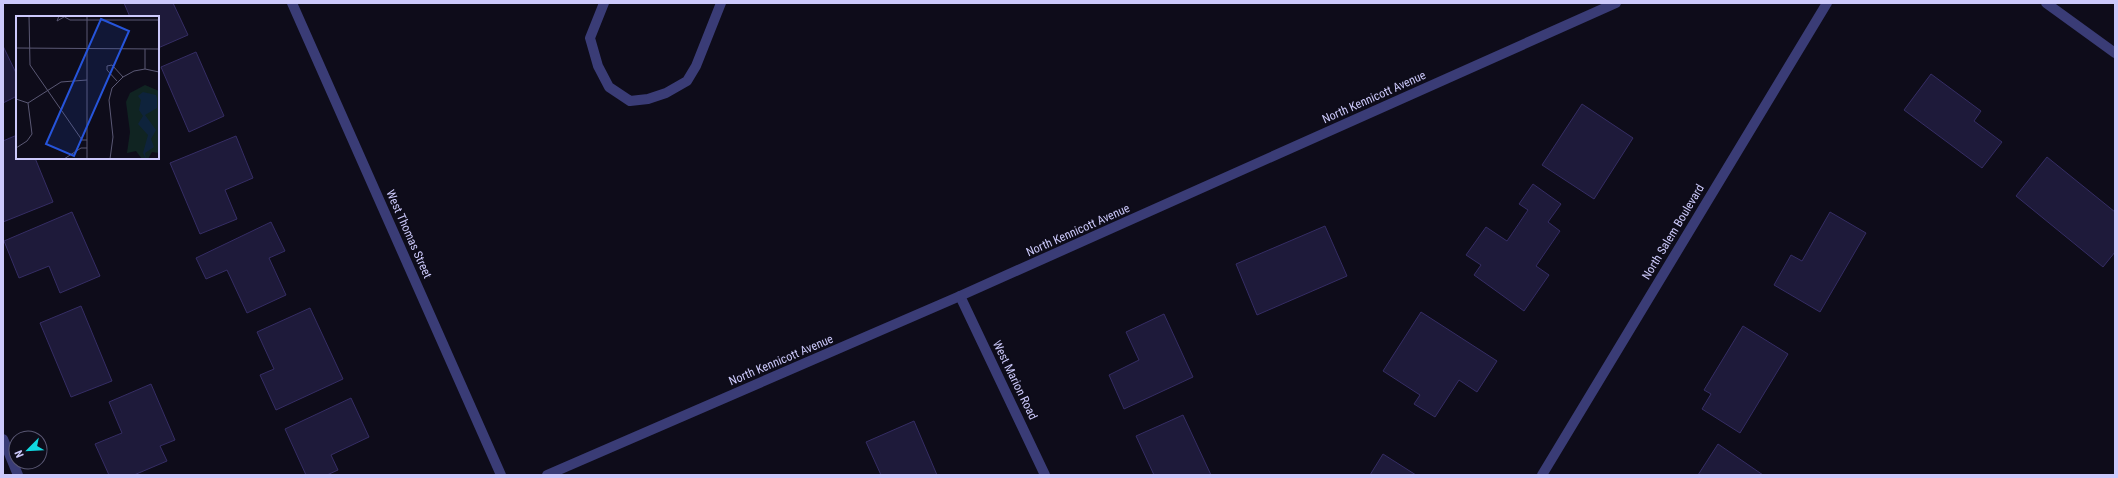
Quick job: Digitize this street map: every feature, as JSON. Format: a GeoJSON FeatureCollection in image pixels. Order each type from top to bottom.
{"type":"FeatureCollection","features":[{"type":"Feature","properties":{"kind":"street","name":"West Thomas Street"},"geometry":{"type":"LineString","coordinates":[[292,3],[501,475]]}},
{"type":"Feature","properties":{"kind":"street"},"geometry":{"type":"LineString","coordinates":[[604,3],[590,38],[598,66],[609,87],[630,101],[648,99],[666,93],[687,80],[696,66],[721,3]]}},
{"type":"Feature","properties":{"kind":"street","name":"North Kennicott Avenue"},"geometry":{"type":"LineString","coordinates":[[547,475],[960,296],[1616,3]]}},
{"type":"Feature","properties":{"kind":"street","name":"North Salem Boulevard"},"geometry":{"type":"LineString","coordinates":[[1542,475],[1827,3]]}},
{"type":"Feature","properties":{"kind":"street"},"geometry":{"type":"LineString","coordinates":[[2046,3],[2115,53]]}},
{"type":"Feature","properties":{"kind":"street","name":"West Marion Road"},"geometry":{"type":"LineString","coordinates":[[960,296],[1046,475]]}},
{"type":"Feature","properties":{"kind":"street"},"geometry":{"type":"LineString","coordinates":[[3,440],[18,475]]}},
{"type":"Feature","properties":{"kind":"building"},"geometry":{"type":"Polygon","coordinates":[[[124,3],[173,3],[188,35],[159,48],[159,16],[130,16],[124,3]]]}},
{"type":"Feature","properties":{"kind":"building"},"geometry":{"type":"Polygon","coordinates":[[[3,46],[16,73],[16,96],[3,103],[3,46]]]}},
{"type":"Feature","properties":{"kind":"building"},"geometry":{"type":"Polygon","coordinates":[[[196,52],[224,116],[189,132],[161,67],[196,52]]]}},
{"type":"Feature","properties":{"kind":"building"},"geometry":{"type":"Polygon","coordinates":[[[1931,74],[1981,111],[1974,121],[2002,142],[1982,168],[1904,110],[1931,74]]]}},
{"type":"Feature","properties":{"kind":"building"},"geometry":{"type":"Polygon","coordinates":[[[1582,104],[1633,138],[1594,199],[1542,165],[1582,104]]]}},
{"type":"Feature","properties":{"kind":"building"},"geometry":{"type":"Polygon","coordinates":[[[16,135],[16,159],[35,159],[53,202],[3,222],[3,141],[16,135]]]}},
{"type":"Feature","properties":{"kind":"building"},"geometry":{"type":"Polygon","coordinates":[[[236,136],[253,178],[225,190],[237,219],[200,234],[170,163],[236,136]]]}},
{"type":"Feature","properties":{"kind":"building"},"geometry":{"type":"Polygon","coordinates":[[[2047,157],[2115,212],[2115,252],[2103,267],[2016,196],[2047,157]]]}},
{"type":"Feature","properties":{"kind":"building"},"geometry":{"type":"Polygon","coordinates":[[[1533,184],[1561,204],[1548,222],[1560,231],[1536,266],[1549,275],[1524,311],[1474,275],[1481,265],[1466,255],[1486,227],[1507,241],[1528,210],[1519,204],[1533,184]]]}},
{"type":"Feature","properties":{"kind":"building"},"geometry":{"type":"Polygon","coordinates":[[[72,212],[100,276],[60,293],[49,266],[19,278],[4,241],[72,212]]]}},
{"type":"Feature","properties":{"kind":"building"},"geometry":{"type":"Polygon","coordinates":[[[1830,212],[1866,233],[1820,312],[1774,285],[1791,255],[1802,261],[1830,212]]]}},
{"type":"Feature","properties":{"kind":"building"},"geometry":{"type":"Polygon","coordinates":[[[271,222],[285,251],[269,258],[286,295],[247,313],[227,270],[206,279],[196,258],[271,222]]]}},
{"type":"Feature","properties":{"kind":"building"},"geometry":{"type":"Polygon","coordinates":[[[1325,226],[1347,276],[1257,315],[1236,264],[1325,226]]]}},
{"type":"Feature","properties":{"kind":"building"},"geometry":{"type":"Polygon","coordinates":[[[81,306],[112,381],[71,397],[40,323],[81,306]]]}},
{"type":"Feature","properties":{"kind":"building"},"geometry":{"type":"Polygon","coordinates":[[[310,308],[343,379],[276,410],[260,375],[274,369],[257,332],[310,308]]]}},
{"type":"Feature","properties":{"kind":"building"},"geometry":{"type":"Polygon","coordinates":[[[1421,312],[1497,361],[1477,392],[1459,380],[1435,417],[1414,404],[1420,395],[1383,371],[1421,312]]]}},
{"type":"Feature","properties":{"kind":"building"},"geometry":{"type":"Polygon","coordinates":[[[1164,314],[1193,377],[1124,409],[1109,375],[1139,360],[1126,332],[1164,314]]]}},
{"type":"Feature","properties":{"kind":"building"},"geometry":{"type":"Polygon","coordinates":[[[1743,326],[1788,354],[1740,433],[1702,409],[1711,394],[1704,390],[1743,326]]]}},
{"type":"Feature","properties":{"kind":"building"},"geometry":{"type":"Polygon","coordinates":[[[151,384],[175,440],[160,446],[167,461],[134,475],[109,475],[95,444],[122,433],[109,402],[151,384]]]}},
{"type":"Feature","properties":{"kind":"building"},"geometry":{"type":"Polygon","coordinates":[[[351,398],[369,437],[331,455],[338,470],[327,475],[306,475],[285,429],[351,398]]]}},
{"type":"Feature","properties":{"kind":"building"},"geometry":{"type":"Polygon","coordinates":[[[1183,415],[1211,475],[1154,475],[1136,436],[1183,415]]]}},
{"type":"Feature","properties":{"kind":"building"},"geometry":{"type":"Polygon","coordinates":[[[914,421],[937,475],[881,475],[866,442],[914,421]]]}},
{"type":"Feature","properties":{"kind":"building"},"geometry":{"type":"Polygon","coordinates":[[[1718,444],[1763,475],[1698,475],[1718,444]]]}},
{"type":"Feature","properties":{"kind":"building"},"geometry":{"type":"Polygon","coordinates":[[[1383,454],[1416,475],[1370,475],[1383,454]]]}}]}
